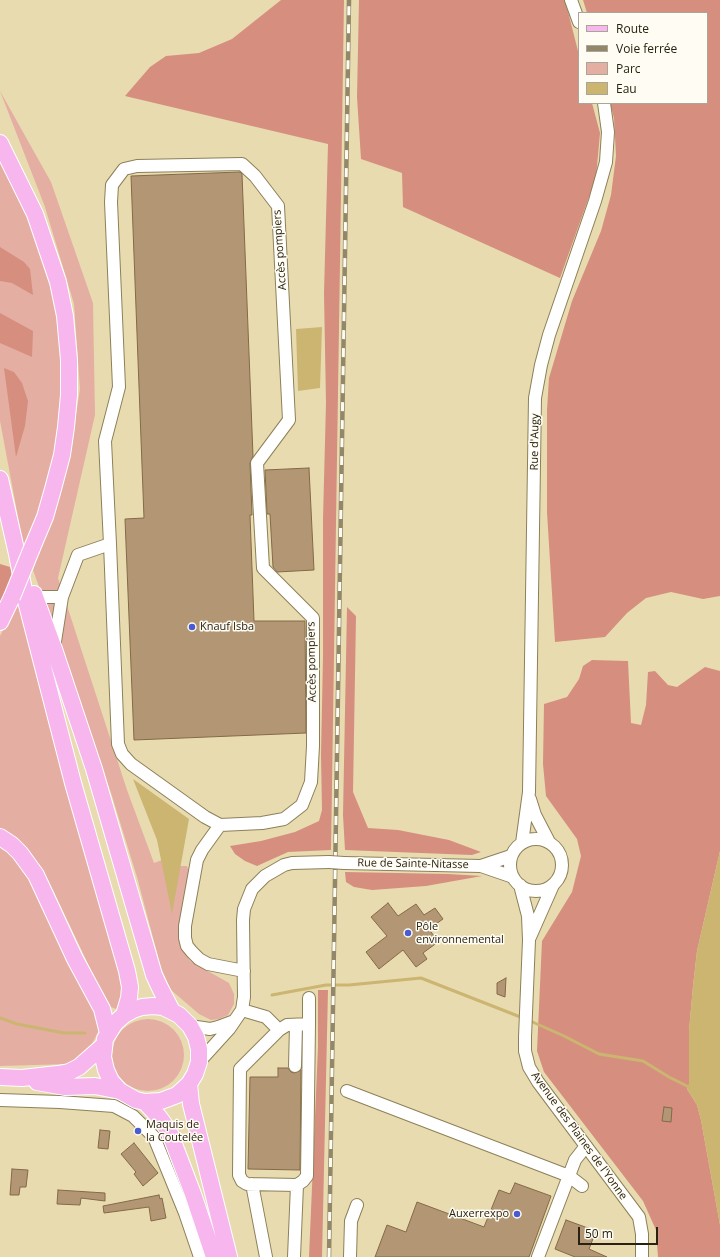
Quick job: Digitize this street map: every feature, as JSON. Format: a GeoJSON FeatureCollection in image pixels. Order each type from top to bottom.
{"type":"FeatureCollection","features":[{"type":"Feature","properties":{"kind":"main road"},"geometry":{"type":"LineString","coordinates":[[0,143],[35,214],[58,282],[69,360],[66,427],[62,455],[51,496],[25,551],[12,597],[0,622]]}},
{"type":"Feature","properties":{"kind":"main road"},"geometry":{"type":"LineString","coordinates":[[0,479],[25,551],[35,597],[94,769],[154,975],[172,1011]]}},
{"type":"Feature","properties":{"kind":"main road"},"geometry":{"type":"LineString","coordinates":[[25,551],[26,600],[72,784],[127,971],[130,987],[129,998],[124,1015]]}},
{"type":"Feature","properties":{"kind":"main road"},"geometry":{"type":"LineString","coordinates":[[0,837],[12,845],[20,853],[36,875],[75,959],[102,1009],[106,1039],[103,1057],[106,1070],[111,1081],[127,1096],[145,1102],[162,1101],[177,1095],[189,1084],[195,1074],[199,1062],[199,1049],[196,1037],[190,1026],[179,1015],[172,1011],[153,1006],[133,1010],[124,1015],[114,1023],[106,1039],[79,1067],[69,1072],[22,1078],[0,1077]]}},
{"type":"Feature","properties":{"kind":"main road"},"geometry":{"type":"LineString","coordinates":[[22,1078],[50,1085],[71,1087],[95,1086],[120,1091]]}},
{"type":"Feature","properties":{"kind":"main road"},"geometry":{"type":"LineString","coordinates":[[189,1084],[190,1104],[228,1257]]}},
{"type":"Feature","properties":{"kind":"main road"},"geometry":{"type":"LineString","coordinates":[[145,1102],[159,1117],[169,1131],[194,1194],[214,1257]]}},
{"type":"Feature","properties":{"kind":"street"},"geometry":{"type":"LineString","coordinates":[[571,0],[578,19]]}},
{"type":"Feature","properties":{"kind":"street","name":"Rue d'Augy"},"geometry":{"type":"LineString","coordinates":[[522,843],[529,792],[535,398],[541,365],[549,335],[606,162],[608,132],[604,104]]}},
{"type":"Feature","properties":{"kind":"street","name":"Accès pompiers"},"geometry":{"type":"LineString","coordinates":[[110,544],[105,441],[119,387],[111,202],[112,184],[124,169],[137,166],[242,164],[255,176],[278,206],[289,420],[257,463],[263,568],[313,618],[313,746],[311,782],[302,805],[284,819],[262,823],[220,825]]}},
{"type":"Feature","properties":{"kind":"street"},"geometry":{"type":"LineString","coordinates":[[54,649],[62,597],[78,555],[110,544],[118,744],[122,754],[131,764],[205,817],[220,825],[202,850],[198,860],[185,926],[185,938],[190,949],[199,959],[208,964],[244,972],[244,997],[242,1010],[229,1029],[199,1062]]}},
{"type":"Feature","properties":{"kind":"street"},"geometry":{"type":"LineString","coordinates":[[35,597],[62,597]]}},
{"type":"Feature","properties":{"kind":"street","name":"Rue d'Augy"},"geometry":{"type":"LineString","coordinates":[[529,792],[535,815],[549,842]]}},
{"type":"Feature","properties":{"kind":"street"},"geometry":{"type":"LineString","coordinates":[[535,838],[549,842],[556,847],[563,862],[559,879],[553,886],[545,890],[528,890],[516,881],[510,870],[512,856],[522,843],[535,838]]}},
{"type":"Feature","properties":{"kind":"street","name":"Rue de Sainte-Nitasse"},"geometry":{"type":"LineString","coordinates":[[244,972],[244,914],[247,901],[252,889],[265,876],[284,865],[292,863],[329,862],[481,866],[512,856]]}},
{"type":"Feature","properties":{"kind":"street","name":"Rue de Sainte-Nitasse"},"geometry":{"type":"LineString","coordinates":[[481,866],[516,881]]}},
{"type":"Feature","properties":{"kind":"street","name":"Avenue des Plaines de l'Yonne"},"geometry":{"type":"LineString","coordinates":[[516,881],[528,916],[529,940],[525,1051],[529,1066],[538,1082],[639,1218],[642,1234],[642,1257]]}},
{"type":"Feature","properties":{"kind":"street","name":"Avenue des Plaines de l'Yonne"},"geometry":{"type":"LineString","coordinates":[[529,940],[553,886]]}},
{"type":"Feature","properties":{"kind":"street"},"geometry":{"type":"LineString","coordinates":[[309,998],[310,1024],[307,1176],[297,1185],[247,1184],[242,1181],[239,1175],[240,1070],[280,1030],[287,1025],[310,1024]]}},
{"type":"Feature","properties":{"kind":"street"},"geometry":{"type":"LineString","coordinates":[[242,1010],[266,1017],[280,1030]]}},
{"type":"Feature","properties":{"kind":"street"},"geometry":{"type":"LineString","coordinates":[[190,1026],[210,1029],[234,1021]]}},
{"type":"Feature","properties":{"kind":"street"},"geometry":{"type":"LineString","coordinates":[[295,1066],[296,1025]]}},
{"type":"Feature","properties":{"kind":"street"},"geometry":{"type":"LineString","coordinates":[[347,1091],[569,1176],[582,1186]]}},
{"type":"Feature","properties":{"kind":"street"},"geometry":{"type":"LineString","coordinates":[[0,1100],[114,1106],[133,1116],[154,1137],[185,1213],[200,1257]]}},
{"type":"Feature","properties":{"kind":"street"},"geometry":{"type":"LineString","coordinates":[[538,1257],[575,1160],[586,1146]]}},
{"type":"Feature","properties":{"kind":"street"},"geometry":{"type":"LineString","coordinates":[[252,1184],[266,1257]]}},
{"type":"Feature","properties":{"kind":"street"},"geometry":{"type":"LineString","coordinates":[[294,1257],[297,1185]]}},
{"type":"Feature","properties":{"kind":"street"},"geometry":{"type":"LineString","coordinates":[[350,1257],[351,1221],[357,1205]]}},
{"type":"Feature","properties":{"kind":"green space"},"geometry":{"type":"Polygon","coordinates":[[[0,91],[51,182],[93,303],[95,415],[58,578],[127,790],[154,863],[170,857],[171,866],[187,866],[189,872],[182,948],[190,961],[229,983],[234,994],[234,1004],[228,1015],[219,1019],[211,1020],[199,1014],[171,990],[161,968],[137,877],[111,793],[33,570],[69,460],[80,389],[74,304],[45,207],[0,91]]]}},
{"type":"Feature","properties":{"kind":"green space"},"geometry":{"type":"Polygon","coordinates":[[[0,154],[31,215],[60,316],[64,372],[62,422],[37,521],[24,549],[0,421],[0,154]]]}},
{"type":"Feature","properties":{"kind":"green space"},"geometry":{"type":"Polygon","coordinates":[[[20,596],[122,979],[124,996],[116,1009],[108,1006],[53,890],[31,853],[0,830],[0,636],[20,596]]]}},
{"type":"Feature","properties":{"kind":"green space"},"geometry":{"type":"Polygon","coordinates":[[[0,846],[14,856],[33,878],[84,985],[101,1026],[89,1050],[69,1064],[0,1066],[0,846]]]}},
{"type":"Feature","properties":{"kind":"green space"},"geometry":{"type":"Polygon","coordinates":[[[148,1019],[168,1025],[178,1035],[184,1055],[178,1075],[168,1085],[148,1091],[128,1085],[118,1075],[112,1055],[118,1035],[128,1025],[148,1019]]]}},
{"type":"Feature","properties":{"kind":"shaded area"},"geometry":{"type":"Polygon","coordinates":[[[281,0],[344,0],[331,850],[288,852],[257,866],[245,861],[235,854],[230,846],[261,841],[295,832],[319,821],[322,810],[323,519],[326,403],[324,293],[328,144],[125,96],[150,67],[166,56],[199,53],[232,39],[281,0]]]}},
{"type":"Feature","properties":{"kind":"shaded area"},"geometry":{"type":"Polygon","coordinates":[[[359,0],[565,0],[578,51],[578,104],[592,104],[600,133],[596,177],[560,278],[403,207],[402,173],[361,159],[357,97],[359,0]]]}},
{"type":"Feature","properties":{"kind":"shaded area"},"geometry":{"type":"Polygon","coordinates":[[[583,0],[720,0],[720,596],[703,599],[671,592],[646,598],[627,613],[605,637],[555,642],[547,512],[547,410],[549,378],[572,301],[601,231],[611,195],[616,156],[614,118],[610,104],[708,104],[708,12],[587,12],[583,0]]]}},
{"type":"Feature","properties":{"kind":"shaded area"},"geometry":{"type":"Polygon","coordinates":[[[0,247],[24,262],[30,269],[33,295],[12,283],[0,281],[0,247]]]}},
{"type":"Feature","properties":{"kind":"shaded area"},"geometry":{"type":"Polygon","coordinates":[[[0,313],[33,331],[32,357],[0,343],[0,313]]]}},
{"type":"Feature","properties":{"kind":"shaded area"},"geometry":{"type":"Polygon","coordinates":[[[4,368],[14,372],[22,383],[28,401],[25,426],[16,457],[4,368]]]}},
{"type":"Feature","properties":{"kind":"shaded area"},"geometry":{"type":"Polygon","coordinates":[[[0,564],[10,567],[13,577],[0,604],[0,564]]]}},
{"type":"Feature","properties":{"kind":"shaded area"},"geometry":{"type":"Polygon","coordinates":[[[347,607],[356,616],[353,792],[368,828],[398,830],[449,840],[481,852],[472,855],[345,850],[343,815],[347,607]]]}},
{"type":"Feature","properties":{"kind":"shaded area"},"geometry":{"type":"Polygon","coordinates":[[[592,660],[628,661],[631,723],[641,725],[646,705],[648,672],[655,671],[668,685],[677,687],[705,667],[720,671],[720,851],[697,951],[689,1031],[689,1084],[687,1089],[697,1105],[701,1120],[720,1225],[720,1257],[658,1257],[656,1230],[643,1201],[544,1072],[537,1051],[542,941],[572,892],[581,856],[577,839],[546,796],[543,764],[544,704],[567,697],[579,679],[583,666],[592,660]]]}},
{"type":"Feature","properties":{"kind":"shaded area"},"geometry":{"type":"Polygon","coordinates":[[[345,872],[482,876],[426,886],[372,890],[354,887],[346,882],[345,872]]]}},
{"type":"Feature","properties":{"kind":"shaded area"},"geometry":{"type":"Polygon","coordinates":[[[318,990],[328,990],[322,1257],[309,1257],[318,1047],[318,990]]]}},
{"type":"Feature","properties":{"kind":"water"},"geometry":{"type":"Polygon","coordinates":[[[322,327],[320,388],[298,391],[296,329],[322,327]]]}},
{"type":"Feature","properties":{"kind":"water"},"geometry":{"type":"Polygon","coordinates":[[[133,779],[189,819],[172,914],[157,840],[133,779]]]}},
{"type":"Feature","properties":{"kind":"water"},"geometry":{"type":"Polygon","coordinates":[[[720,851],[720,1225],[701,1120],[697,1105],[687,1089],[689,1084],[689,1031],[697,951],[720,851]]]}},
{"type":"Feature","properties":{"kind":"building"},"geometry":{"type":"Polygon","coordinates":[[[240,172],[242,174],[253,456],[250,463],[252,515],[250,515],[254,621],[305,621],[306,733],[134,740],[125,519],[144,518],[131,176],[240,172]]]}},
{"type":"Feature","properties":{"kind":"building"},"geometry":{"type":"Polygon","coordinates":[[[309,468],[314,570],[277,572],[273,567],[270,514],[267,514],[265,470],[309,468]]]}},
{"type":"Feature","properties":{"kind":"building","name":"Pôle environnemental"},"geometry":{"type":"Polygon","coordinates":[[[388,903],[398,916],[416,904],[424,915],[435,908],[443,919],[429,929],[438,942],[423,953],[427,959],[416,967],[403,950],[379,969],[366,952],[387,936],[371,917],[388,903]]]}},
{"type":"Feature","properties":{"kind":"building"},"geometry":{"type":"Polygon","coordinates":[[[506,978],[505,997],[497,994],[497,983],[506,978]]]}},
{"type":"Feature","properties":{"kind":"building"},"geometry":{"type":"Polygon","coordinates":[[[278,1068],[288,1068],[294,1073],[301,1070],[300,1170],[248,1169],[250,1077],[278,1077],[278,1068]]]}},
{"type":"Feature","properties":{"kind":"building"},"geometry":{"type":"Polygon","coordinates":[[[664,1107],[672,1108],[671,1122],[662,1121],[664,1107]]]}},
{"type":"Feature","properties":{"kind":"building"},"geometry":{"type":"Polygon","coordinates":[[[100,1130],[110,1131],[108,1149],[98,1148],[100,1130]]]}},
{"type":"Feature","properties":{"kind":"building"},"geometry":{"type":"Polygon","coordinates":[[[134,1143],[158,1173],[143,1186],[134,1174],[136,1172],[121,1154],[134,1143]]]}},
{"type":"Feature","properties":{"kind":"building"},"geometry":{"type":"Polygon","coordinates":[[[12,1169],[28,1170],[26,1187],[20,1187],[19,1195],[10,1195],[12,1169]]]}},
{"type":"Feature","properties":{"kind":"building","name":"Auxerrexpo"},"geometry":{"type":"Polygon","coordinates":[[[515,1183],[551,1196],[529,1257],[375,1257],[387,1225],[406,1232],[417,1202],[484,1227],[499,1190],[510,1194],[515,1183]]]}},
{"type":"Feature","properties":{"kind":"building"},"geometry":{"type":"Polygon","coordinates":[[[58,1190],[105,1193],[105,1201],[81,1198],[80,1205],[57,1204],[58,1190]]]}},
{"type":"Feature","properties":{"kind":"building"},"geometry":{"type":"Polygon","coordinates":[[[159,1195],[160,1199],[162,1198],[166,1218],[151,1221],[149,1207],[104,1213],[103,1206],[159,1195]]]}},
{"type":"Feature","properties":{"kind":"building"},"geometry":{"type":"Polygon","coordinates":[[[566,1220],[596,1231],[589,1249],[607,1257],[575,1257],[555,1249],[566,1220]]]}},
{"type":"Feature","properties":{"kind":"waterway"},"geometry":{"type":"LineString","coordinates":[[272,995],[326,985],[349,985],[421,978],[523,1018]]}},
{"type":"Feature","properties":{"kind":"waterway"},"geometry":{"type":"LineString","coordinates":[[0,1018],[17,1024],[64,1033],[85,1033]]}},
{"type":"Feature","properties":{"kind":"waterway"},"geometry":{"type":"LineString","coordinates":[[528,1020],[599,1054],[643,1061],[691,1088]]}},
{"type":"Feature","properties":{"kind":"railway"},"geometry":{"type":"LineString","coordinates":[[329,1257],[349,0]]}},
{"type":"Feature","properties":{"kind":"place","name":"Knauf Isba"},"geometry":{"type":"Point","coordinates":[192,627]}},
{"type":"Feature","properties":{"kind":"place","name":"Pôle environnemental"},"geometry":{"type":"Point","coordinates":[408,933]}},
{"type":"Feature","properties":{"kind":"place","name":"Maquis de la Coutelée"},"geometry":{"type":"Point","coordinates":[138,1131]}},
{"type":"Feature","properties":{"kind":"place","name":"Auxerrexpo"},"geometry":{"type":"Point","coordinates":[517,1214]}}]}
